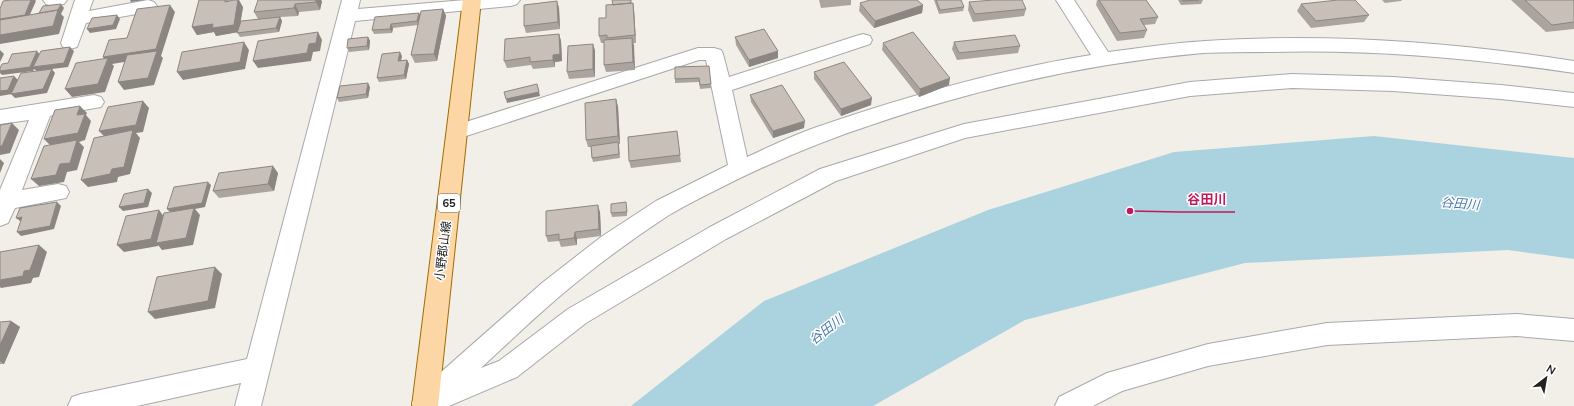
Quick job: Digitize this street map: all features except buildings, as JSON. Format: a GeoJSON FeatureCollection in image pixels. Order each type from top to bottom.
{"type":"FeatureCollection","features":[{"type":"Feature","properties":{"kind":"main road","name":"小野郡山線"},"geometry":{"type":"LineString","coordinates":[[425,405],[472,3]]}},
{"type":"Feature","properties":{"kind":"street"},"geometry":{"type":"LineString","coordinates":[[52,0],[58,0]]}},
{"type":"Feature","properties":{"kind":"street"},"geometry":{"type":"LineString","coordinates":[[70,44],[84,0]]}},
{"type":"Feature","properties":{"kind":"street"},"geometry":{"type":"LineString","coordinates":[[248,406],[349,8],[511,0]]}},
{"type":"Feature","properties":{"kind":"street"},"geometry":{"type":"LineString","coordinates":[[1066,0],[1103,59]]}},
{"type":"Feature","properties":{"kind":"street"},"geometry":{"type":"LineString","coordinates":[[78,19],[148,6]]}},
{"type":"Feature","properties":{"kind":"street"},"geometry":{"type":"LineString","coordinates":[[721,86],[863,40]]}},
{"type":"Feature","properties":{"kind":"street"},"geometry":{"type":"LineString","coordinates":[[425,405],[550,290],[609,244],[664,208],[739,169],[820,134],[907,105],[1043,70],[1103,59],[1204,47],[1325,44],[1434,50],[1516,58],[1574,67]]}},
{"type":"Feature","properties":{"kind":"street"},"geometry":{"type":"LineString","coordinates":[[457,132],[698,54],[714,54],[739,169]]}},
{"type":"Feature","properties":{"kind":"street"},"geometry":{"type":"LineString","coordinates":[[425,405],[508,369],[577,316],[718,233],[828,175],[964,131],[1190,89],[1292,81],[1409,85],[1501,92],[1574,100]]}},
{"type":"Feature","properties":{"kind":"street"},"geometry":{"type":"LineString","coordinates":[[0,117],[42,112],[94,102]]}},
{"type":"Feature","properties":{"kind":"street"},"geometry":{"type":"LineString","coordinates":[[2,206],[42,112]]}},
{"type":"Feature","properties":{"kind":"street"},"geometry":{"type":"LineString","coordinates":[[2,206],[58,192]]}},
{"type":"Feature","properties":{"kind":"street"},"geometry":{"type":"LineString","coordinates":[[1068,406],[1116,381],[1208,355],[1327,334],[1516,325],[1574,330]]}},
{"type":"Feature","properties":{"kind":"street"},"geometry":{"type":"LineString","coordinates":[[81,406],[258,368]]}},
{"type":"Feature","properties":{"kind":"water"},"geometry":{"type":"Polygon","coordinates":[[[1374,136],[1574,158],[1574,259],[1508,250],[1245,263],[1025,320],[873,406],[631,406],[764,301],[988,210],[1174,152],[1374,136]]]}},
{"type":"Feature","properties":{"kind":"place","name":"谷田川"},"geometry":{"type":"Point","coordinates":[1130,211]}}]}
